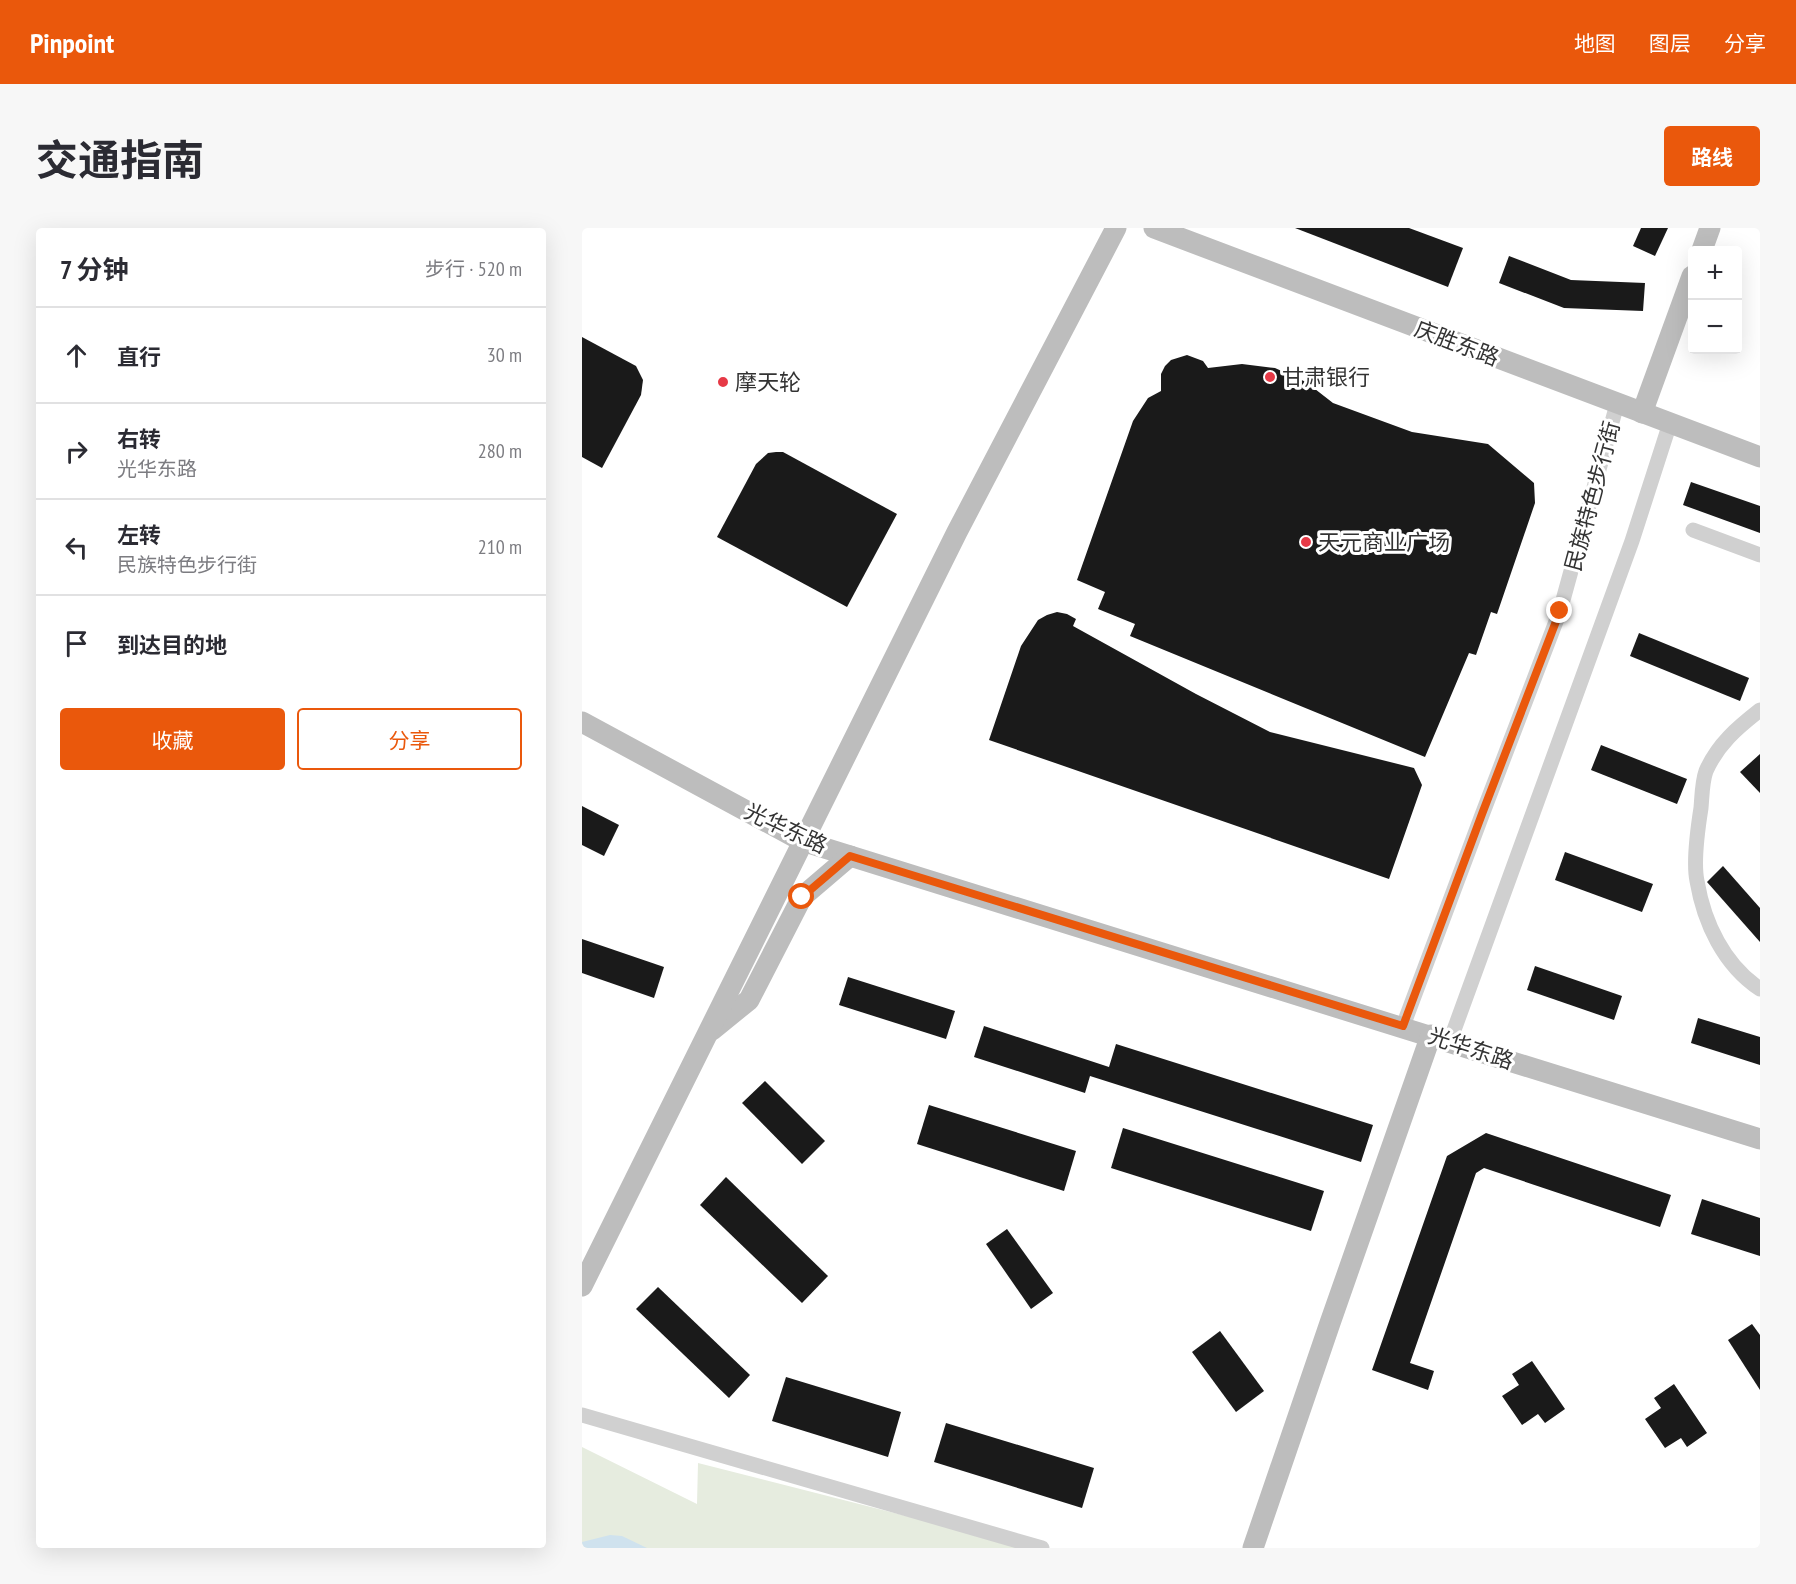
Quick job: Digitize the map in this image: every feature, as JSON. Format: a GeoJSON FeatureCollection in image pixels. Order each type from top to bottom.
{"type":"FeatureCollection","features":[{"type":"Feature","properties":{"kind":"main road"},"geometry":{"type":"LineString","coordinates":[[582,1286],[957,532],[1116,228]]}},
{"type":"Feature","properties":{"kind":"main road","name":"庆胜东路"},"geometry":{"type":"LineString","coordinates":[[1154,228],[1760,457]]}},
{"type":"Feature","properties":{"kind":"main road"},"geometry":{"type":"LineString","coordinates":[[1703,246],[1710,228]]}},
{"type":"Feature","properties":{"kind":"main road"},"geometry":{"type":"LineString","coordinates":[[1642,413],[1688,287]]}},
{"type":"Feature","properties":{"kind":"main road","name":"光华东路"},"geometry":{"type":"LineString","coordinates":[[582,722],[802,841],[1403,1026],[1760,1139]]}},
{"type":"Feature","properties":{"kind":"main road"},"geometry":{"type":"LineString","coordinates":[[706,1034],[749,1000],[802,897],[850,856]]}},
{"type":"Feature","properties":{"kind":"main road"},"geometry":{"type":"LineString","coordinates":[[1253,1548],[1329,1323],[1441,1038]]}},
{"type":"Feature","properties":{"kind":"street","name":"民族特色步行街"},"geometry":{"type":"LineString","coordinates":[[1403,1026],[1560,611],[1617,404]]}},
{"type":"Feature","properties":{"kind":"street","name":"民族特色步行街"},"geometry":{"type":"LineString","coordinates":[[1441,1038],[1632,541],[1670,423]]}},
{"type":"Feature","properties":{"kind":"street"},"geometry":{"type":"LineString","coordinates":[[1693,530],[1760,555]]}},
{"type":"Feature","properties":{"kind":"street"},"geometry":{"type":"LineString","coordinates":[[1760,710],[1729,735],[1705,773],[1698,825],[1696,879],[1708,924],[1726,956],[1750,982],[1760,989]]}},
{"type":"Feature","properties":{"kind":"street"},"geometry":{"type":"LineString","coordinates":[[582,1415],[1042,1548]]}},
{"type":"Feature","properties":{"kind":"shaded area"},"geometry":{"type":"Polygon","coordinates":[[[582,1447],[697,1504],[698,1463],[1032,1548],[582,1548],[582,1447]]]}},
{"type":"Feature","properties":{"kind":"water"},"geometry":{"type":"Polygon","coordinates":[[[610,1535],[622,1536],[647,1548],[582,1548],[582,1542],[610,1535]]]}},
{"type":"Feature","properties":{"kind":"building"},"geometry":{"type":"Polygon","coordinates":[[[1295,228],[1409,228],[1463,248],[1448,287],[1295,228]]]}},
{"type":"Feature","properties":{"kind":"building"},"geometry":{"type":"Polygon","coordinates":[[[1641,228],[1668,228],[1655,256],[1633,246],[1641,228]]]}},
{"type":"Feature","properties":{"kind":"building"},"geometry":{"type":"Polygon","coordinates":[[[1509,256],[1571,280],[1645,283],[1643,311],[1564,308],[1499,283],[1509,256]]]}},
{"type":"Feature","properties":{"kind":"building"},"geometry":{"type":"Polygon","coordinates":[[[582,337],[636,366],[643,380],[641,395],[602,468],[582,457],[582,337]]]}},
{"type":"Feature","properties":{"kind":"building","name":"天元商业广场"},"geometry":{"type":"Polygon","coordinates":[[[1187,355],[1203,361],[1208,368],[1242,364],[1275,368],[1306,382],[1333,403],[1412,432],[1488,444],[1534,483],[1535,503],[1497,614],[1491,612],[1476,655],[1469,653],[1425,757],[1130,636],[1135,624],[1098,609],[1105,592],[1077,580],[1133,421],[1148,398],[1161,391],[1161,374],[1165,366],[1171,360],[1187,355]]]}},
{"type":"Feature","properties":{"kind":"building"},"geometry":{"type":"Polygon","coordinates":[[[783,452],[897,514],[847,607],[717,537],[756,464],[768,453],[783,452]]]}},
{"type":"Feature","properties":{"kind":"building"},"geometry":{"type":"Polygon","coordinates":[[[1691,482],[1760,506],[1760,533],[1683,505],[1691,482]]]}},
{"type":"Feature","properties":{"kind":"building"},"geometry":{"type":"Polygon","coordinates":[[[1057,612],[1076,619],[1073,626],[1270,732],[1414,768],[1422,785],[1389,879],[989,740],[1021,646],[1038,620],[1057,612]]]}},
{"type":"Feature","properties":{"kind":"building"},"geometry":{"type":"Polygon","coordinates":[[[1639,633],[1749,678],[1740,701],[1630,656],[1639,633]]]}},
{"type":"Feature","properties":{"kind":"building"},"geometry":{"type":"Polygon","coordinates":[[[1601,745],[1687,779],[1677,804],[1591,770],[1601,745]]]}},
{"type":"Feature","properties":{"kind":"building"},"geometry":{"type":"Polygon","coordinates":[[[1760,754],[1760,793],[1740,772],[1760,754]]]}},
{"type":"Feature","properties":{"kind":"building"},"geometry":{"type":"Polygon","coordinates":[[[582,806],[619,825],[604,856],[582,845],[582,806]]]}},
{"type":"Feature","properties":{"kind":"building"},"geometry":{"type":"Polygon","coordinates":[[[1565,852],[1653,884],[1642,912],[1555,880],[1565,852]]]}},
{"type":"Feature","properties":{"kind":"building"},"geometry":{"type":"Polygon","coordinates":[[[1723,866],[1760,908],[1760,942],[1707,882],[1723,866]]]}},
{"type":"Feature","properties":{"kind":"building"},"geometry":{"type":"Polygon","coordinates":[[[582,939],[664,967],[654,998],[582,973],[582,939]]]}},
{"type":"Feature","properties":{"kind":"building"},"geometry":{"type":"Polygon","coordinates":[[[1535,966],[1622,996],[1614,1020],[1527,990],[1535,966]]]}},
{"type":"Feature","properties":{"kind":"building"},"geometry":{"type":"Polygon","coordinates":[[[848,977],[955,1011],[946,1039],[839,1005],[848,977]]]}},
{"type":"Feature","properties":{"kind":"building"},"geometry":{"type":"Polygon","coordinates":[[[1698,1018],[1760,1037],[1760,1065],[1691,1043],[1698,1018]]]}},
{"type":"Feature","properties":{"kind":"building"},"geometry":{"type":"Polygon","coordinates":[[[984,1026],[1109,1067],[1116,1044],[1373,1125],[1361,1162],[1090,1076],[1085,1093],[974,1057],[984,1026]]]}},
{"type":"Feature","properties":{"kind":"building"},"geometry":{"type":"Polygon","coordinates":[[[765,1081],[825,1141],[802,1164],[742,1103],[765,1081]]]}},
{"type":"Feature","properties":{"kind":"building"},"geometry":{"type":"Polygon","coordinates":[[[929,1105],[1076,1151],[1064,1191],[917,1144],[929,1105]]]}},
{"type":"Feature","properties":{"kind":"building"},"geometry":{"type":"Polygon","coordinates":[[[1123,1128],[1324,1191],[1311,1231],[1111,1168],[1123,1128]]]}},
{"type":"Feature","properties":{"kind":"building"},"geometry":{"type":"Polygon","coordinates":[[[1486,1133],[1671,1195],[1660,1227],[1484,1168],[1476,1173],[1410,1363],[1434,1371],[1428,1390],[1372,1370],[1447,1156],[1486,1133]]]}},
{"type":"Feature","properties":{"kind":"building"},"geometry":{"type":"Polygon","coordinates":[[[726,1177],[828,1276],[802,1303],[700,1205],[726,1177]]]}},
{"type":"Feature","properties":{"kind":"building"},"geometry":{"type":"Polygon","coordinates":[[[1702,1199],[1760,1218],[1760,1256],[1691,1234],[1702,1199]]]}},
{"type":"Feature","properties":{"kind":"building"},"geometry":{"type":"Polygon","coordinates":[[[1007,1229],[1053,1293],[1031,1309],[986,1244],[1007,1229]]]}},
{"type":"Feature","properties":{"kind":"building"},"geometry":{"type":"Polygon","coordinates":[[[658,1287],[750,1375],[729,1398],[636,1309],[658,1287]]]}},
{"type":"Feature","properties":{"kind":"building"},"geometry":{"type":"Polygon","coordinates":[[[1752,1324],[1760,1335],[1760,1390],[1728,1340],[1752,1324]]]}},
{"type":"Feature","properties":{"kind":"building"},"geometry":{"type":"Polygon","coordinates":[[[1220,1331],[1264,1391],[1236,1412],[1192,1352],[1220,1331]]]}},
{"type":"Feature","properties":{"kind":"building"},"geometry":{"type":"Polygon","coordinates":[[[1532,1361],[1565,1409],[1545,1423],[1538,1414],[1522,1425],[1502,1396],[1519,1385],[1512,1374],[1532,1361]]]}},
{"type":"Feature","properties":{"kind":"building"},"geometry":{"type":"Polygon","coordinates":[[[786,1377],[901,1412],[888,1457],[772,1421],[786,1377]]]}},
{"type":"Feature","properties":{"kind":"building"},"geometry":{"type":"Polygon","coordinates":[[[1674,1384],[1707,1433],[1687,1447],[1681,1438],[1665,1448],[1645,1419],[1661,1408],[1654,1398],[1674,1384]]]}},
{"type":"Feature","properties":{"kind":"building"},"geometry":{"type":"Polygon","coordinates":[[[946,1423],[1094,1468],[1082,1508],[934,1462],[946,1423]]]}},
{"type":"Feature","properties":{"kind":"place","name":"甘肃银行"},"geometry":{"type":"Point","coordinates":[1270,377]}},
{"type":"Feature","properties":{"kind":"place","name":"摩天轮"},"geometry":{"type":"Point","coordinates":[723,382]}},
{"type":"Feature","properties":{"kind":"place","name":"天元商业广场"},"geometry":{"type":"Point","coordinates":[1306,542]}},
{"type":"Feature","properties":{"kind":"route"},"geometry":{"type":"LineString","coordinates":[[802,897],[850,856],[1403,1026],[1560,611]]}}]}
